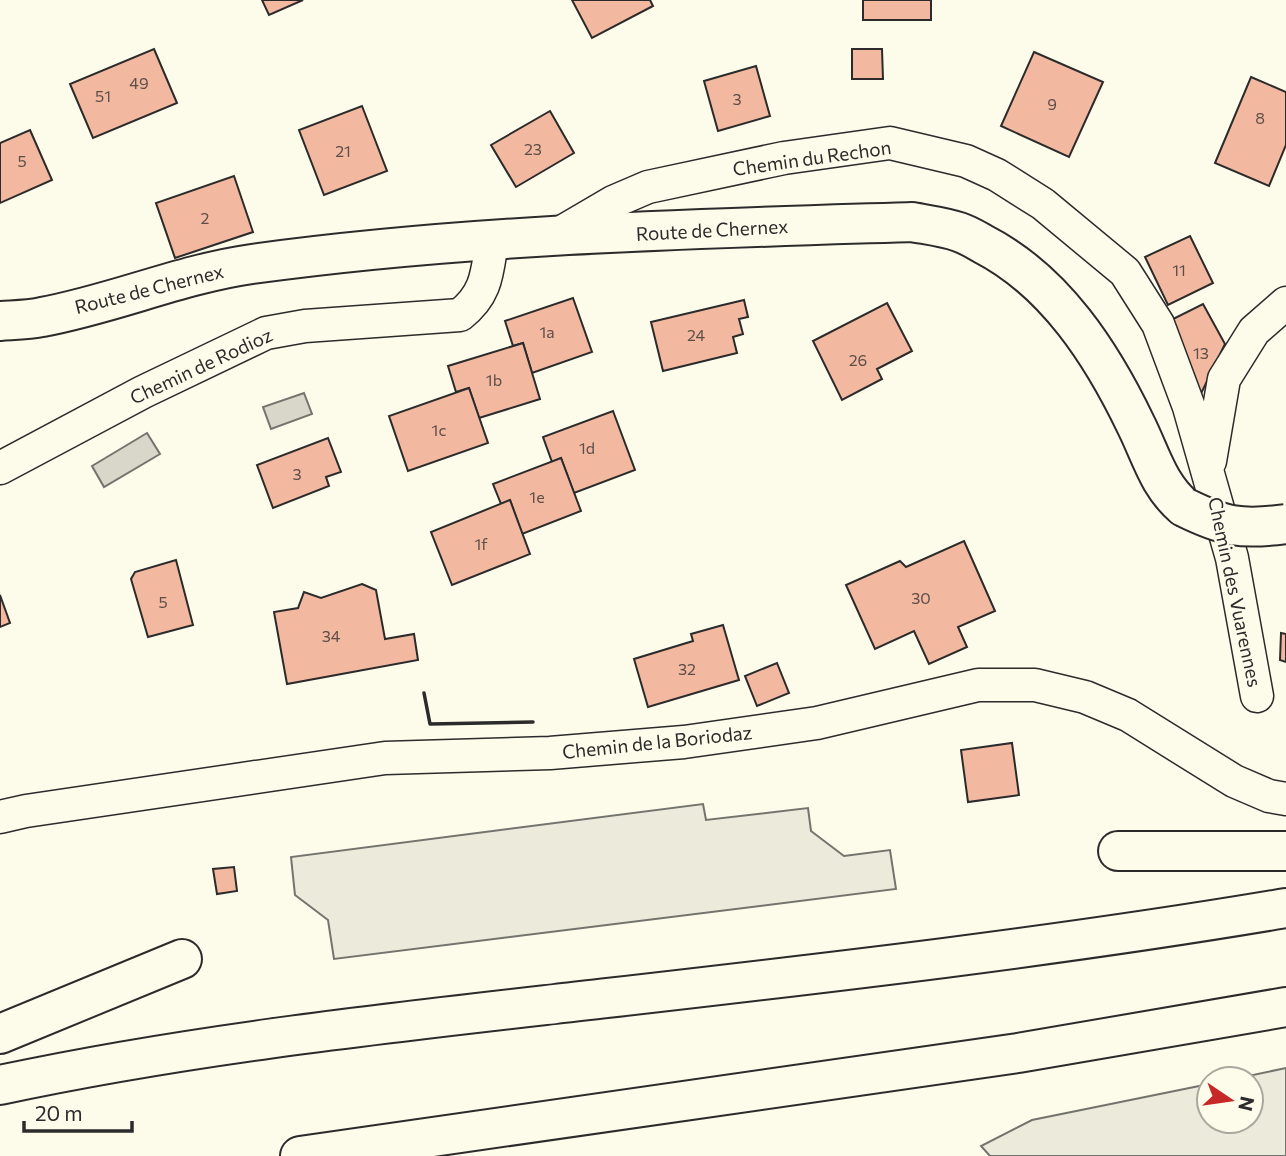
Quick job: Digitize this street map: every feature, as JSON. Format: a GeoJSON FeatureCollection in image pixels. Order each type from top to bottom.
{"type":"FeatureCollection","features":[{"type":"Feature","properties":{"kind":"main road","name":"Route de Chernex"},"geometry":{"type":"LineString","coordinates":[[0,321],[42,317],[176,281],[249,265],[323,256],[554,237],[912,222],[960,232],[1006,256],[1054,296],[1105,365],[1136,425],[1159,479],[1171,496],[1184,507],[1222,524],[1242,528],[1286,524]]}},
{"type":"Feature","properties":{"kind":"main road"},"geometry":{"type":"LineString","coordinates":[[1118,851],[1286,850]]}},
{"type":"Feature","properties":{"kind":"main road"},"geometry":{"type":"LineString","coordinates":[[0,1086],[174,1054],[353,1028],[1012,950],[1286,908]]}},
{"type":"Feature","properties":{"kind":"main road"},"geometry":{"type":"LineString","coordinates":[[0,1034],[182,959]]}},
{"type":"Feature","properties":{"kind":"main road"},"geometry":{"type":"LineString","coordinates":[[300,1156],[1017,1053],[1286,1007]]}},
{"type":"Feature","properties":{"kind":"street","name":"Chemin du Rechon"},"geometry":{"type":"LineString","coordinates":[[554,237],[613,202],[648,187],[784,158],[890,143],[966,161],[998,175],[1042,204],[1125,272],[1158,324],[1189,407],[1208,469]]}},
{"type":"Feature","properties":{"kind":"street","name":"Chemin de Rodioz"},"geometry":{"type":"LineString","coordinates":[[0,468],[143,392],[266,333],[305,326],[460,315],[475,303],[485,283],[492,241]]}},
{"type":"Feature","properties":{"kind":"street","name":"Chemin des Vuarennes"},"geometry":{"type":"LineString","coordinates":[[1257,696],[1232,558],[1208,469],[1224,380],[1254,331],[1286,303]]}},
{"type":"Feature","properties":{"kind":"street","name":"Chemin de la Boriodaz"},"geometry":{"type":"LineString","coordinates":[[0,817],[385,758],[550,753],[684,742],[817,723],[978,685],[1035,685],[1085,698],[1128,715],[1234,781],[1269,796],[1286,799]]}},
{"type":"Feature","properties":{"kind":"shaded area"},"geometry":{"type":"Polygon","coordinates":[[[304,393],[312,414],[271,429],[263,407],[304,393]]]}},
{"type":"Feature","properties":{"kind":"shaded area"},"geometry":{"type":"Polygon","coordinates":[[[147,433],[160,454],[104,487],[92,466],[147,433]]]}},
{"type":"Feature","properties":{"kind":"shaded area"},"geometry":{"type":"Polygon","coordinates":[[[703,804],[706,820],[808,808],[811,831],[844,856],[890,850],[896,889],[334,959],[328,920],[295,895],[291,857],[703,804]]]}},
{"type":"Feature","properties":{"kind":"shaded area"},"geometry":{"type":"Polygon","coordinates":[[[1286,1068],[1286,1156],[990,1156],[981,1146],[1032,1120],[1195,1087],[1195,1135],[1265,1135],[1265,1072],[1286,1068]]]}},
{"type":"Feature","properties":{"kind":"building"},"geometry":{"type":"Polygon","coordinates":[[[262,0],[303,0],[269,15],[262,0]]]}},
{"type":"Feature","properties":{"kind":"building"},"geometry":{"type":"Polygon","coordinates":[[[572,0],[650,0],[653,6],[592,38],[572,0]]]}},
{"type":"Feature","properties":{"kind":"building"},"geometry":{"type":"Polygon","coordinates":[[[863,0],[931,0],[931,20],[863,20],[863,0]]]}},
{"type":"Feature","properties":{"kind":"building"},"geometry":{"type":"Polygon","coordinates":[[[154,49],[177,103],[93,138],[70,84],[154,49]]]}},
{"type":"Feature","properties":{"kind":"building"},"geometry":{"type":"Polygon","coordinates":[[[852,49],[882,49],[883,79],[852,79],[852,49]]]}},
{"type":"Feature","properties":{"kind":"building"},"geometry":{"type":"Polygon","coordinates":[[[1034,52],[1103,82],[1069,157],[1001,126],[1034,52]]]}},
{"type":"Feature","properties":{"kind":"building"},"geometry":{"type":"Polygon","coordinates":[[[756,66],[770,116],[718,131],[704,81],[756,66]]]}},
{"type":"Feature","properties":{"kind":"building"},"geometry":{"type":"Polygon","coordinates":[[[1251,77],[1286,92],[1286,145],[1269,186],[1215,163],[1251,77]]]}},
{"type":"Feature","properties":{"kind":"building"},"geometry":{"type":"Polygon","coordinates":[[[362,106],[387,171],[324,195],[299,130],[362,106]]]}},
{"type":"Feature","properties":{"kind":"building"},"geometry":{"type":"Polygon","coordinates":[[[550,111],[574,153],[516,187],[491,145],[550,111]]]}},
{"type":"Feature","properties":{"kind":"building"},"geometry":{"type":"Polygon","coordinates":[[[30,130],[52,180],[0,203],[0,143],[30,130]]]}},
{"type":"Feature","properties":{"kind":"building"},"geometry":{"type":"Polygon","coordinates":[[[234,176],[253,232],[175,258],[156,203],[234,176]]]}},
{"type":"Feature","properties":{"kind":"building"},"geometry":{"type":"Polygon","coordinates":[[[1190,236],[1213,283],[1168,305],[1145,257],[1190,236]]]}},
{"type":"Feature","properties":{"kind":"building"},"geometry":{"type":"Polygon","coordinates":[[[573,298],[592,352],[532,373],[523,343],[513,346],[505,321],[573,298]]]}},
{"type":"Feature","properties":{"kind":"building"},"geometry":{"type":"Polygon","coordinates":[[[744,300],[748,317],[739,319],[743,334],[733,337],[737,353],[663,371],[651,322],[744,300]]]}},
{"type":"Feature","properties":{"kind":"building"},"geometry":{"type":"Polygon","coordinates":[[[887,303],[912,351],[877,369],[882,379],[842,400],[813,341],[887,303]]]}},
{"type":"Feature","properties":{"kind":"building"},"geometry":{"type":"Polygon","coordinates":[[[1203,304],[1225,344],[1197,402],[1169,321],[1203,304]]]}},
{"type":"Feature","properties":{"kind":"building"},"geometry":{"type":"Polygon","coordinates":[[[523,343],[540,399],[479,418],[469,388],[456,392],[448,366],[523,343]]]}},
{"type":"Feature","properties":{"kind":"building"},"geometry":{"type":"Polygon","coordinates":[[[469,388],[488,443],[408,471],[389,416],[469,388]]]}},
{"type":"Feature","properties":{"kind":"building"},"geometry":{"type":"Polygon","coordinates":[[[613,411],[635,470],[574,493],[561,458],[552,462],[543,437],[613,411]]]}},
{"type":"Feature","properties":{"kind":"building"},"geometry":{"type":"Polygon","coordinates":[[[328,438],[341,472],[326,477],[329,486],[273,508],[257,465],[328,438]]]}},
{"type":"Feature","properties":{"kind":"building"},"geometry":{"type":"Polygon","coordinates":[[[561,458],[581,511],[522,534],[510,500],[501,504],[493,484],[561,458]]]}},
{"type":"Feature","properties":{"kind":"building"},"geometry":{"type":"Polygon","coordinates":[[[510,500],[530,554],[452,585],[431,532],[510,500]]]}},
{"type":"Feature","properties":{"kind":"building"},"geometry":{"type":"Polygon","coordinates":[[[964,541],[995,611],[958,627],[967,647],[929,664],[914,631],[875,649],[846,585],[900,561],[906,567],[964,541]]]}},
{"type":"Feature","properties":{"kind":"building"},"geometry":{"type":"Polygon","coordinates":[[[176,560],[193,625],[148,637],[131,579],[135,572],[176,560]]]}},
{"type":"Feature","properties":{"kind":"building"},"geometry":{"type":"Polygon","coordinates":[[[362,584],[376,590],[385,639],[414,634],[418,660],[287,684],[274,612],[298,608],[304,592],[321,598],[362,584]]]}},
{"type":"Feature","properties":{"kind":"building"},"geometry":{"type":"Polygon","coordinates":[[[0,595],[10,623],[0,627],[0,595]]]}},
{"type":"Feature","properties":{"kind":"building"},"geometry":{"type":"Polygon","coordinates":[[[723,625],[739,680],[648,707],[634,659],[693,641],[691,634],[723,625]]]}},
{"type":"Feature","properties":{"kind":"building"},"geometry":{"type":"Polygon","coordinates":[[[1281,633],[1286,634],[1286,662],[1280,660],[1281,633]]]}},
{"type":"Feature","properties":{"kind":"building"},"geometry":{"type":"Polygon","coordinates":[[[777,663],[789,693],[757,706],[745,676],[777,663]]]}},
{"type":"Feature","properties":{"kind":"building"},"geometry":{"type":"Polygon","coordinates":[[[1012,743],[1019,795],[968,802],[961,750],[1012,743]]]}},
{"type":"Feature","properties":{"kind":"building"},"geometry":{"type":"Polygon","coordinates":[[[234,867],[237,891],[217,894],[213,869],[234,867]]]}},
{"type":"Feature","properties":{"kind":"wall"},"geometry":{"type":"LineString","coordinates":[[424,693],[430,724],[533,722]]}}]}
